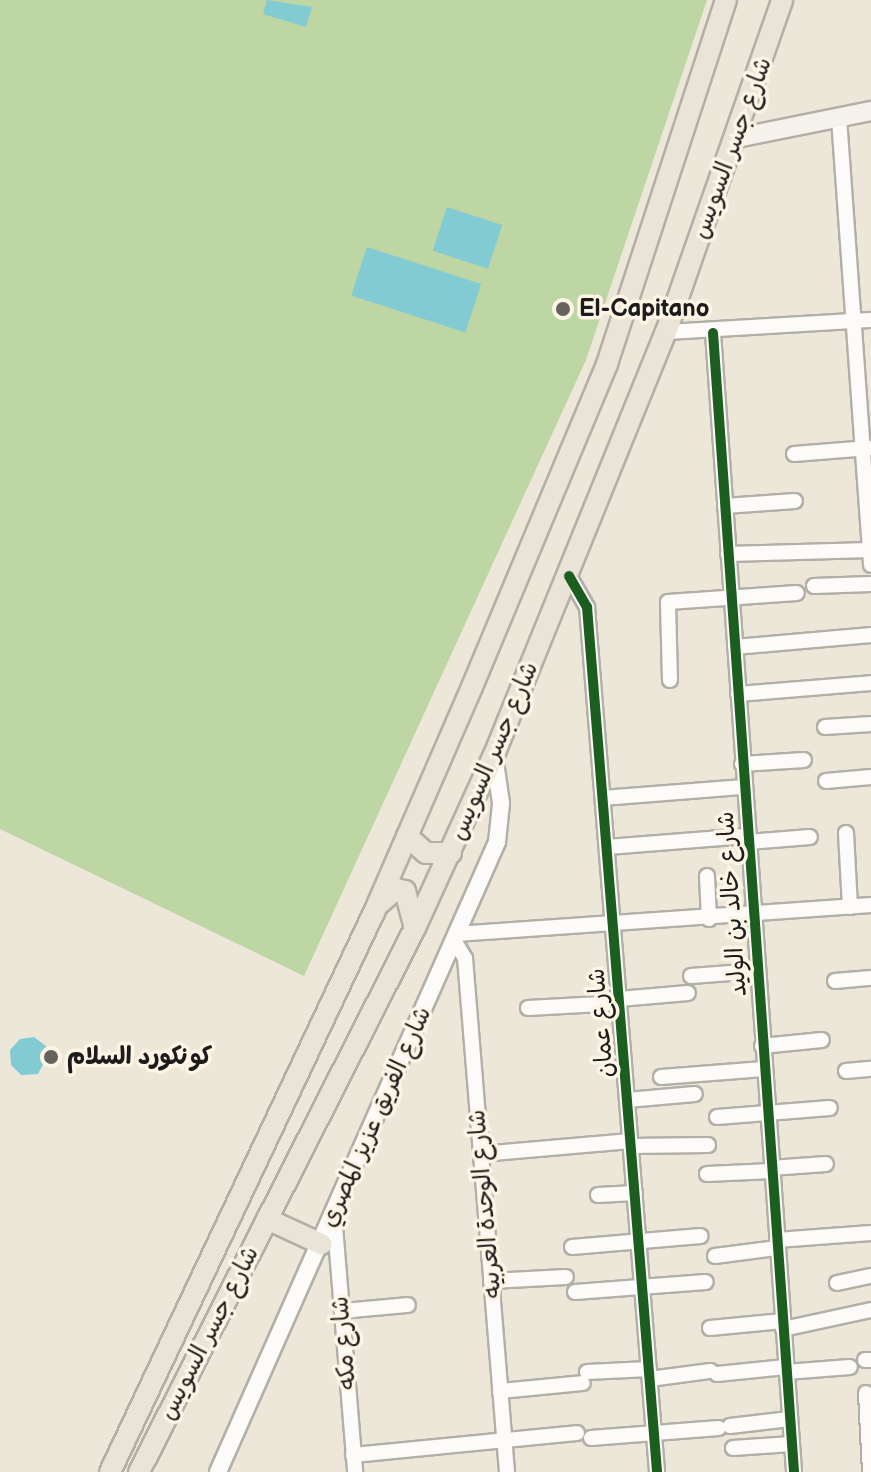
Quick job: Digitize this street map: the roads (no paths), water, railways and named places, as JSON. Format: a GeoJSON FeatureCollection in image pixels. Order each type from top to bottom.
{"type":"FeatureCollection","features":[{"type":"Feature","properties":{"kind":"main road","name":"شارع جسر السويس"},"geometry":{"type":"LineString","coordinates":[[110,1472],[375,910],[607,364],[726,0]]}},
{"type":"Feature","properties":{"kind":"main road","name":"شارع جسر السويس"},"geometry":{"type":"LineString","coordinates":[[139,1472],[415,928],[494,755],[666,332],[737,138],[782,0]]}},
{"type":"Feature","properties":{"kind":"main road"},"geometry":{"type":"LineString","coordinates":[[737,138],[871,111]]}},
{"type":"Feature","properties":{"kind":"main road"},"geometry":{"type":"LineString","coordinates":[[407,836],[426,853],[451,853]]}},
{"type":"Feature","properties":{"kind":"main road"},"geometry":{"type":"LineString","coordinates":[[375,910],[389,893],[404,890],[415,928]]}},
{"type":"Feature","properties":{"kind":"main road"},"geometry":{"type":"LineString","coordinates":[[267,1219],[321,1244]]}},
{"type":"Feature","properties":{"kind":"street"},"geometry":{"type":"LineString","coordinates":[[839,118],[853,321],[867,449],[871,565]]}},
{"type":"Feature","properties":{"kind":"street"},"geometry":{"type":"LineString","coordinates":[[666,332],[713,333],[871,320]]}},
{"type":"Feature","properties":{"kind":"street","name":"شارع خالد بن الوليد"},"geometry":{"type":"LineString","coordinates":[[713,333],[794,1472]]}},
{"type":"Feature","properties":{"kind":"street"},"geometry":{"type":"LineString","coordinates":[[794,454],[867,449]]}},
{"type":"Feature","properties":{"kind":"street"},"geometry":{"type":"LineString","coordinates":[[725,506],[795,501]]}},
{"type":"Feature","properties":{"kind":"street"},"geometry":{"type":"LineString","coordinates":[[728,554],[870,544]]}},
{"type":"Feature","properties":{"kind":"street","name":"شارع عمان"},"geometry":{"type":"LineString","coordinates":[[569,576],[587,607],[657,1472]]}},
{"type":"Feature","properties":{"kind":"street"},"geometry":{"type":"LineString","coordinates":[[814,586],[871,584]]}},
{"type":"Feature","properties":{"kind":"street"},"geometry":{"type":"LineString","coordinates":[[670,680],[665,604],[797,593]]}},
{"type":"Feature","properties":{"kind":"street"},"geometry":{"type":"LineString","coordinates":[[735,647],[871,635]]}},
{"type":"Feature","properties":{"kind":"street"},"geometry":{"type":"LineString","coordinates":[[738,694],[871,683]]}},
{"type":"Feature","properties":{"kind":"street"},"geometry":{"type":"LineString","coordinates":[[825,727],[871,724]]}},
{"type":"Feature","properties":{"kind":"street","name":"شارع الفريق عزيز المصري"},"geometry":{"type":"LineString","coordinates":[[218,1472],[497,842],[501,803],[494,755]]}},
{"type":"Feature","properties":{"kind":"street"},"geometry":{"type":"LineString","coordinates":[[742,764],[804,760]]}},
{"type":"Feature","properties":{"kind":"street"},"geometry":{"type":"LineString","coordinates":[[826,781],[871,777]]}},
{"type":"Feature","properties":{"kind":"street"},"geometry":{"type":"LineString","coordinates":[[603,798],[744,787]]}},
{"type":"Feature","properties":{"kind":"street"},"geometry":{"type":"LineString","coordinates":[[846,833],[850,907]]}},
{"type":"Feature","properties":{"kind":"street"},"geometry":{"type":"LineString","coordinates":[[607,847],[810,837]]}},
{"type":"Feature","properties":{"kind":"street"},"geometry":{"type":"LineString","coordinates":[[707,876],[709,919]]}},
{"type":"Feature","properties":{"kind":"street"},"geometry":{"type":"LineString","coordinates":[[455,937],[871,905]]}},
{"type":"Feature","properties":{"kind":"street","name":"شارع الوحدة العربيه"},"geometry":{"type":"LineString","coordinates":[[455,937],[465,958],[507,1472]]}},
{"type":"Feature","properties":{"kind":"street"},"geometry":{"type":"LineString","coordinates":[[691,976],[757,971]]}},
{"type":"Feature","properties":{"kind":"street"},"geometry":{"type":"LineString","coordinates":[[835,981],[871,978]]}},
{"type":"Feature","properties":{"kind":"street"},"geometry":{"type":"LineString","coordinates":[[528,1008],[688,993]]}},
{"type":"Feature","properties":{"kind":"street"},"geometry":{"type":"LineString","coordinates":[[762,1046],[822,1040]]}},
{"type":"Feature","properties":{"kind":"street"},"geometry":{"type":"LineString","coordinates":[[661,1077],[764,1069]]}},
{"type":"Feature","properties":{"kind":"street"},"geometry":{"type":"LineString","coordinates":[[846,1071],[871,1069]]}},
{"type":"Feature","properties":{"kind":"street"},"geometry":{"type":"LineString","coordinates":[[627,1100],[695,1094]]}},
{"type":"Feature","properties":{"kind":"street"},"geometry":{"type":"LineString","coordinates":[[717,1117],[830,1108]]}},
{"type":"Feature","properties":{"kind":"street"},"geometry":{"type":"LineString","coordinates":[[481,1154],[631,1143],[708,1145]]}},
{"type":"Feature","properties":{"kind":"street"},"geometry":{"type":"LineString","coordinates":[[707,1174],[826,1164]]}},
{"type":"Feature","properties":{"kind":"street"},"geometry":{"type":"LineString","coordinates":[[598,1195],[635,1193]]}},
{"type":"Feature","properties":{"kind":"street","name":"شارع مكه"},"geometry":{"type":"LineString","coordinates":[[334,1214],[355,1472]]}},
{"type":"Feature","properties":{"kind":"street"},"geometry":{"type":"LineString","coordinates":[[715,1256],[777,1244],[871,1233]]}},
{"type":"Feature","properties":{"kind":"street"},"geometry":{"type":"LineString","coordinates":[[572,1247],[701,1236]]}},
{"type":"Feature","properties":{"kind":"street"},"geometry":{"type":"LineString","coordinates":[[837,1283],[871,1276]]}},
{"type":"Feature","properties":{"kind":"street"},"geometry":{"type":"LineString","coordinates":[[491,1281],[566,1277]]}},
{"type":"Feature","properties":{"kind":"street"},"geometry":{"type":"LineString","coordinates":[[575,1292],[706,1282]]}},
{"type":"Feature","properties":{"kind":"street"},"geometry":{"type":"LineString","coordinates":[[342,1311],[408,1305]]}},
{"type":"Feature","properties":{"kind":"street"},"geometry":{"type":"LineString","coordinates":[[710,1328],[783,1325],[864,1310]]}},
{"type":"Feature","properties":{"kind":"street"},"geometry":{"type":"LineString","coordinates":[[500,1391],[585,1378],[850,1367]]}},
{"type":"Feature","properties":{"kind":"street"},"geometry":{"type":"LineString","coordinates":[[866,1393],[870,1472]]}},
{"type":"Feature","properties":{"kind":"street"},"geometry":{"type":"LineString","coordinates":[[353,1455],[504,1440],[654,1433],[790,1419]]}},
{"type":"Feature","properties":{"kind":"street"},"geometry":{"type":"LineString","coordinates":[[733,1448],[792,1444]]}},
{"type":"Feature","properties":{"kind":"water"},"geometry":{"type":"Polygon","coordinates":[[[267,0],[312,7],[306,27],[263,14],[267,0]]]}},
{"type":"Feature","properties":{"kind":"water"},"geometry":{"type":"Polygon","coordinates":[[[447,207],[502,225],[488,269],[433,251],[447,207]]]}},
{"type":"Feature","properties":{"kind":"water"},"geometry":{"type":"Polygon","coordinates":[[[367,247],[481,284],[465,333],[351,296],[367,247]]]}},
{"type":"Feature","properties":{"kind":"water"},"geometry":{"type":"Polygon","coordinates":[[[34,1037],[46,1046],[48,1055],[38,1074],[21,1075],[11,1065],[10,1050],[20,1039],[34,1037]]]}},
{"type":"Feature","properties":{"kind":"place","name":"El-Capitano"},"geometry":{"type":"Point","coordinates":[563,309]}},
{"type":"Feature","properties":{"kind":"place","name":"كونكورد السلام"},"geometry":{"type":"Point","coordinates":[51,1057]}}]}
